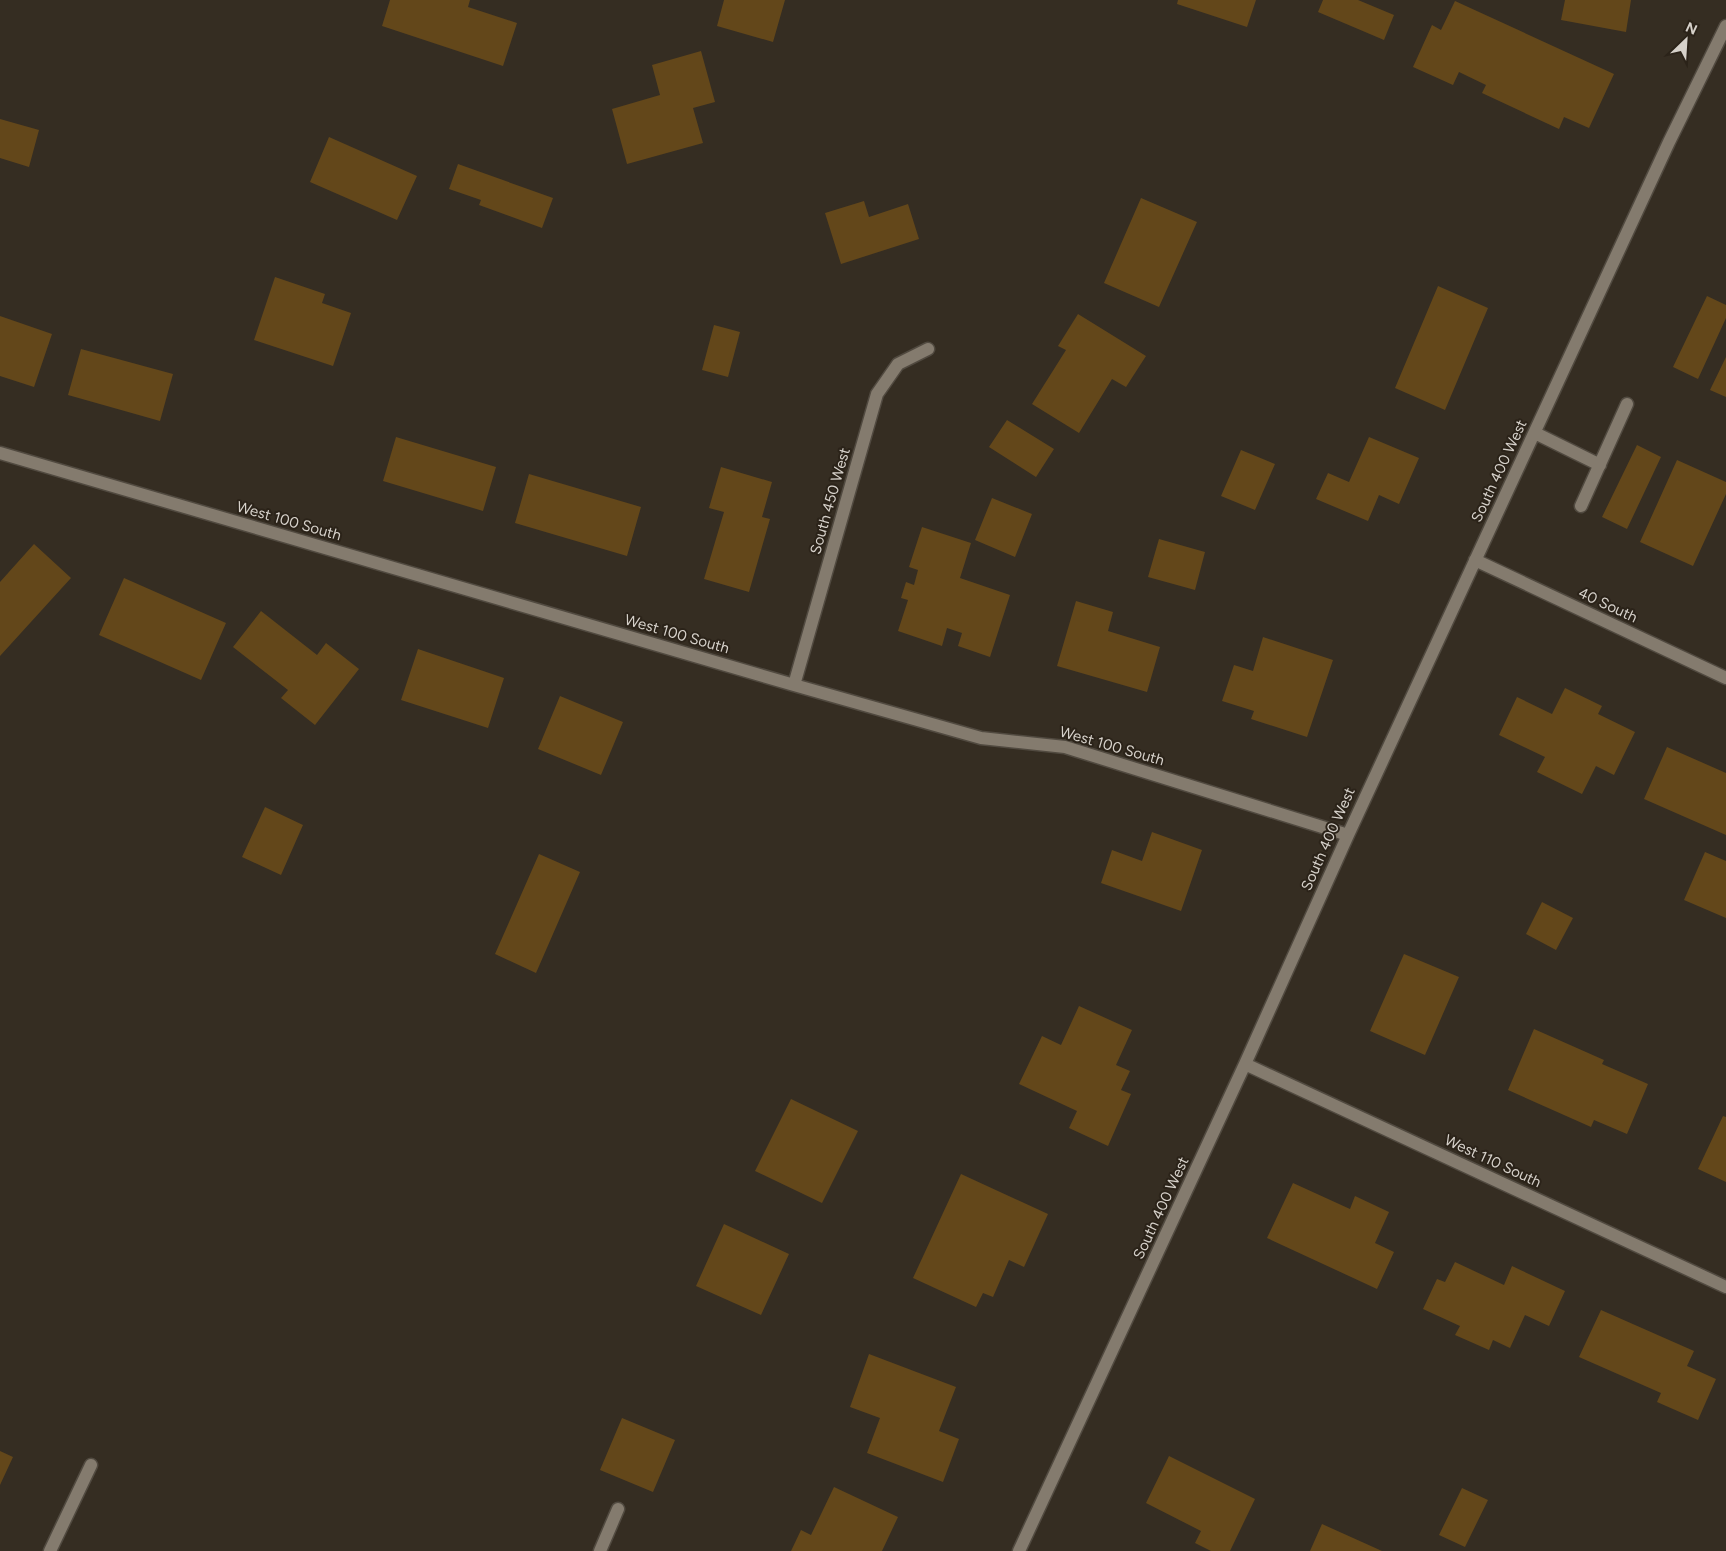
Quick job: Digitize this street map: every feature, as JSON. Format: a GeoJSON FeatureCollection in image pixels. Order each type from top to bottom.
{"type":"FeatureCollection","features":[{"type":"Feature","properties":{"kind":"street","name":"South 400 West"},"geometry":{"type":"LineString","coordinates":[[1020,1551],[1475,560],[1726,26]]}},
{"type":"Feature","properties":{"kind":"street","name":"South 450 West"},"geometry":{"type":"LineString","coordinates":[[794,685],[877,394],[898,364],[928,348]]}},
{"type":"Feature","properties":{"kind":"street"},"geometry":{"type":"LineString","coordinates":[[1581,506],[1627,404]]}},
{"type":"Feature","properties":{"kind":"street"},"geometry":{"type":"LineString","coordinates":[[1534,433],[1600,465]]}},
{"type":"Feature","properties":{"kind":"street","name":"West 100 South"},"geometry":{"type":"LineString","coordinates":[[0,453],[981,738],[1065,747],[1348,835]]}},
{"type":"Feature","properties":{"kind":"street","name":"40 South"},"geometry":{"type":"LineString","coordinates":[[1475,560],[1726,678]]}},
{"type":"Feature","properties":{"kind":"street","name":"West 110 South"},"geometry":{"type":"LineString","coordinates":[[1245,1064],[1726,1288]]}},
{"type":"Feature","properties":{"kind":"street"},"geometry":{"type":"LineString","coordinates":[[50,1551],[91,1465]]}},
{"type":"Feature","properties":{"kind":"street"},"geometry":{"type":"LineString","coordinates":[[600,1551],[618,1509]]}},
{"type":"Feature","properties":{"kind":"building"},"geometry":{"type":"Polygon","coordinates":[[[390,0],[470,0],[468,7],[517,23],[503,66],[382,26],[390,0]]]}},
{"type":"Feature","properties":{"kind":"building"},"geometry":{"type":"Polygon","coordinates":[[[724,0],[785,0],[773,42],[717,26],[724,0]]]}},
{"type":"Feature","properties":{"kind":"building"},"geometry":{"type":"Polygon","coordinates":[[[1178,0],[1256,0],[1247,27],[1177,4],[1178,0]]]}},
{"type":"Feature","properties":{"kind":"building"},"geometry":{"type":"Polygon","coordinates":[[[1323,0],[1358,0],[1394,15],[1384,40],[1318,12],[1323,0]]]}},
{"type":"Feature","properties":{"kind":"building"},"geometry":{"type":"Polygon","coordinates":[[[1565,0],[1631,0],[1626,32],[1561,20],[1565,0]]]}},
{"type":"Feature","properties":{"kind":"building"},"geometry":{"type":"Polygon","coordinates":[[[1455,1],[1614,74],[1589,128],[1564,117],[1559,129],[1482,93],[1486,85],[1459,72],[1453,85],[1413,67],[1432,25],[1441,30],[1455,1]]]}},
{"type":"Feature","properties":{"kind":"building"},"geometry":{"type":"Polygon","coordinates":[[[701,51],[715,102],[693,108],[703,143],[627,164],[612,109],[660,95],[652,65],[701,51]]]}},
{"type":"Feature","properties":{"kind":"building"},"geometry":{"type":"Polygon","coordinates":[[[0,119],[39,130],[29,167],[0,158],[0,119]]]}},
{"type":"Feature","properties":{"kind":"building"},"geometry":{"type":"Polygon","coordinates":[[[329,137],[417,176],[397,220],[310,182],[329,137]]]}},
{"type":"Feature","properties":{"kind":"building"},"geometry":{"type":"Polygon","coordinates":[[[458,164],[553,198],[542,228],[479,205],[481,200],[449,189],[458,164]]]}},
{"type":"Feature","properties":{"kind":"building"},"geometry":{"type":"Polygon","coordinates":[[[1141,198],[1197,222],[1159,307],[1104,283],[1141,198]]]}},
{"type":"Feature","properties":{"kind":"building"},"geometry":{"type":"Polygon","coordinates":[[[864,201],[869,217],[908,204],[919,239],[841,264],[825,213],[864,201]]]}},
{"type":"Feature","properties":{"kind":"building"},"geometry":{"type":"Polygon","coordinates":[[[275,277],[325,294],[322,303],[351,313],[333,366],[254,340],[275,277]]]}},
{"type":"Feature","properties":{"kind":"building"},"geometry":{"type":"Polygon","coordinates":[[[1438,286],[1488,308],[1445,410],[1395,388],[1438,286]]]}},
{"type":"Feature","properties":{"kind":"building"},"geometry":{"type":"Polygon","coordinates":[[[1707,296],[1726,305],[1726,318],[1698,379],[1673,367],[1707,296]]]}},
{"type":"Feature","properties":{"kind":"building"},"geometry":{"type":"Polygon","coordinates":[[[1078,314],[1146,356],[1126,387],[1112,379],[1079,433],[1032,404],[1066,350],[1058,346],[1078,314]]]}},
{"type":"Feature","properties":{"kind":"building"},"geometry":{"type":"Polygon","coordinates":[[[0,316],[52,334],[34,387],[0,376],[0,316]]]}},
{"type":"Feature","properties":{"kind":"building"},"geometry":{"type":"Polygon","coordinates":[[[714,325],[740,332],[728,377],[702,370],[714,325]]]}},
{"type":"Feature","properties":{"kind":"building"},"geometry":{"type":"Polygon","coordinates":[[[81,349],[173,374],[160,421],[68,395],[81,349]]]}},
{"type":"Feature","properties":{"kind":"building"},"geometry":{"type":"Polygon","coordinates":[[[1726,357],[1726,397],[1710,390],[1726,357]]]}},
{"type":"Feature","properties":{"kind":"building"},"geometry":{"type":"Polygon","coordinates":[[[1007,420],[1054,449],[1036,477],[989,447],[1007,420]]]}},
{"type":"Feature","properties":{"kind":"building"},"geometry":{"type":"Polygon","coordinates":[[[396,437],[496,467],[483,511],[383,481],[396,437]]]}},
{"type":"Feature","properties":{"kind":"building"},"geometry":{"type":"Polygon","coordinates":[[[1369,437],[1419,458],[1399,504],[1379,495],[1368,521],[1316,499],[1328,473],[1349,482],[1369,437]]]}},
{"type":"Feature","properties":{"kind":"building"},"geometry":{"type":"Polygon","coordinates":[[[1637,445],[1661,457],[1627,529],[1602,517],[1637,445]]]}},
{"type":"Feature","properties":{"kind":"building"},"geometry":{"type":"Polygon","coordinates":[[[1241,450],[1275,464],[1255,510],[1221,496],[1241,450]]]}},
{"type":"Feature","properties":{"kind":"building"},"geometry":{"type":"Polygon","coordinates":[[[1677,460],[1726,482],[1726,494],[1693,566],[1640,542],[1677,460]]]}},
{"type":"Feature","properties":{"kind":"building"},"geometry":{"type":"Polygon","coordinates":[[[721,467],[772,482],[762,517],[770,519],[749,592],[704,579],[724,512],[709,508],[721,467]]]}},
{"type":"Feature","properties":{"kind":"building"},"geometry":{"type":"Polygon","coordinates":[[[529,474],[641,507],[627,556],[515,523],[529,474]]]}},
{"type":"Feature","properties":{"kind":"building"},"geometry":{"type":"Polygon","coordinates":[[[992,498],[1032,514],[1015,557],[975,540],[992,498]]]}},
{"type":"Feature","properties":{"kind":"building"},"geometry":{"type":"Polygon","coordinates":[[[922,527],[971,543],[960,578],[1010,595],[990,657],[958,646],[962,633],[947,628],[942,646],[898,631],[908,600],[901,598],[906,582],[914,585],[918,570],[909,567],[922,527]]]}},
{"type":"Feature","properties":{"kind":"building"},"geometry":{"type":"Polygon","coordinates":[[[1159,539],[1205,552],[1195,590],[1148,577],[1159,539]]]}},
{"type":"Feature","properties":{"kind":"building"},"geometry":{"type":"Polygon","coordinates":[[[34,544],[71,578],[0,656],[0,582],[34,544]]]}},
{"type":"Feature","properties":{"kind":"building"},"geometry":{"type":"Polygon","coordinates":[[[124,578],[226,623],[201,680],[99,635],[124,578]]]}},
{"type":"Feature","properties":{"kind":"building"},"geometry":{"type":"Polygon","coordinates":[[[1076,601],[1113,612],[1108,631],[1160,647],[1147,692],[1057,666],[1076,601]]]}},
{"type":"Feature","properties":{"kind":"building"},"geometry":{"type":"Polygon","coordinates":[[[261,611],[317,655],[326,643],[359,669],[315,725],[281,698],[288,690],[233,647],[261,611]]]}},
{"type":"Feature","properties":{"kind":"building"},"geometry":{"type":"Polygon","coordinates":[[[1263,637],[1333,660],[1307,737],[1251,719],[1254,711],[1222,701],[1234,665],[1253,671],[1263,637]]]}},
{"type":"Feature","properties":{"kind":"building"},"geometry":{"type":"Polygon","coordinates":[[[418,649],[504,678],[488,728],[401,700],[418,649]]]}},
{"type":"Feature","properties":{"kind":"building"},"geometry":{"type":"Polygon","coordinates":[[[1565,688],[1602,706],[1598,714],[1635,732],[1614,775],[1596,766],[1582,794],[1537,772],[1545,757],[1499,735],[1517,697],[1552,714],[1565,688]]]}},
{"type":"Feature","properties":{"kind":"building"},"geometry":{"type":"Polygon","coordinates":[[[560,696],[623,722],[601,775],[538,749],[560,696]]]}},
{"type":"Feature","properties":{"kind":"building"},"geometry":{"type":"Polygon","coordinates":[[[1667,747],[1726,773],[1726,835],[1644,799],[1667,747]]]}},
{"type":"Feature","properties":{"kind":"building"},"geometry":{"type":"Polygon","coordinates":[[[265,807],[303,825],[281,875],[242,857],[265,807]]]}},
{"type":"Feature","properties":{"kind":"building"},"geometry":{"type":"Polygon","coordinates":[[[1152,832],[1202,850],[1181,911],[1101,883],[1112,850],[1142,861],[1152,832]]]}},
{"type":"Feature","properties":{"kind":"building"},"geometry":{"type":"Polygon","coordinates":[[[1705,852],[1726,861],[1726,918],[1684,900],[1705,852]]]}},
{"type":"Feature","properties":{"kind":"building"},"geometry":{"type":"Polygon","coordinates":[[[539,854],[580,872],[536,973],[495,954],[539,854]]]}},
{"type":"Feature","properties":{"kind":"building"},"geometry":{"type":"Polygon","coordinates":[[[1542,902],[1573,918],[1556,950],[1526,934],[1542,902]]]}},
{"type":"Feature","properties":{"kind":"building"},"geometry":{"type":"Polygon","coordinates":[[[1404,954],[1459,977],[1425,1055],[1370,1031],[1404,954]]]}},
{"type":"Feature","properties":{"kind":"building"},"geometry":{"type":"Polygon","coordinates":[[[1079,1006],[1132,1030],[1116,1065],[1130,1071],[1121,1090],[1131,1094],[1108,1146],[1069,1128],[1077,1111],[1019,1084],[1042,1036],[1061,1045],[1079,1006]]]}},
{"type":"Feature","properties":{"kind":"building"},"geometry":{"type":"Polygon","coordinates":[[[1534,1029],[1604,1060],[1602,1064],[1648,1084],[1627,1134],[1594,1120],[1591,1127],[1508,1090],[1534,1029]]]}},
{"type":"Feature","properties":{"kind":"building"},"geometry":{"type":"Polygon","coordinates":[[[791,1099],[858,1131],[822,1203],[755,1171],[791,1099]]]}},
{"type":"Feature","properties":{"kind":"building"},"geometry":{"type":"Polygon","coordinates":[[[1723,1116],[1726,1117],[1726,1182],[1698,1169],[1723,1116]]]}},
{"type":"Feature","properties":{"kind":"building"},"geometry":{"type":"Polygon","coordinates":[[[961,1174],[1048,1214],[1024,1267],[1009,1260],[993,1297],[983,1293],[976,1307],[913,1278],[961,1174]]]}},
{"type":"Feature","properties":{"kind":"building"},"geometry":{"type":"Polygon","coordinates":[[[1293,1183],[1350,1209],[1355,1196],[1389,1212],[1375,1243],[1394,1252],[1377,1289],[1267,1238],[1293,1183]]]}},
{"type":"Feature","properties":{"kind":"building"},"geometry":{"type":"Polygon","coordinates":[[[724,1224],[789,1254],[761,1315],[696,1286],[724,1224]]]}},
{"type":"Feature","properties":{"kind":"building"},"geometry":{"type":"Polygon","coordinates":[[[1455,1262],[1504,1285],[1512,1266],[1565,1291],[1549,1326],[1525,1315],[1510,1348],[1493,1340],[1489,1350],[1455,1335],[1460,1326],[1423,1309],[1437,1279],[1445,1282],[1455,1262]]]}},
{"type":"Feature","properties":{"kind":"building"},"geometry":{"type":"Polygon","coordinates":[[[1601,1310],[1694,1351],[1687,1366],[1716,1379],[1698,1420],[1657,1402],[1661,1393],[1579,1357],[1601,1310]]]}},
{"type":"Feature","properties":{"kind":"building"},"geometry":{"type":"Polygon","coordinates":[[[869,1354],[956,1387],[939,1431],[959,1439],[943,1482],[867,1453],[880,1418],[850,1407],[869,1354]]]}},
{"type":"Feature","properties":{"kind":"building"},"geometry":{"type":"Polygon","coordinates":[[[622,1418],[675,1440],[653,1492],[600,1470],[622,1418]]]}},
{"type":"Feature","properties":{"kind":"building"},"geometry":{"type":"Polygon","coordinates":[[[0,1451],[13,1457],[0,1485],[0,1451]]]}},
{"type":"Feature","properties":{"kind":"building"},"geometry":{"type":"Polygon","coordinates":[[[1169,1456],[1255,1499],[1230,1551],[1211,1551],[1195,1543],[1201,1531],[1146,1503],[1169,1456]]]}},
{"type":"Feature","properties":{"kind":"building"},"geometry":{"type":"Polygon","coordinates":[[[834,1487],[898,1517],[882,1551],[791,1551],[801,1530],[811,1535],[834,1487]]]}},
{"type":"Feature","properties":{"kind":"building"},"geometry":{"type":"Polygon","coordinates":[[[1462,1488],[1488,1500],[1465,1547],[1439,1535],[1462,1488]]]}},
{"type":"Feature","properties":{"kind":"building"},"geometry":{"type":"Polygon","coordinates":[[[1322,1524],[1382,1551],[1310,1551],[1322,1524]]]}}]}
